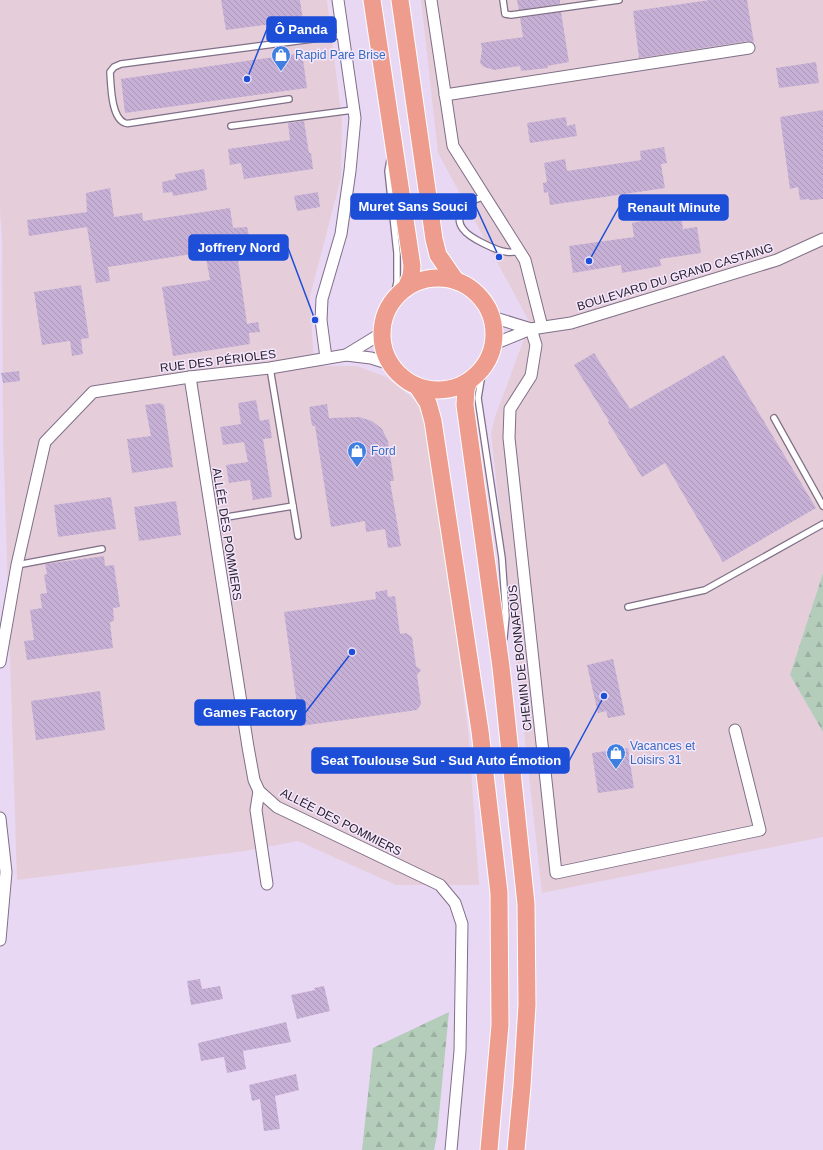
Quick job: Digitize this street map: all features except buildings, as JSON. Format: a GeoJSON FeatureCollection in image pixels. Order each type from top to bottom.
{"type":"FeatureCollection","features":[{"type":"Feature","properties":{"kind":"main road"},"geometry":{"type":"LineString","coordinates":[[372,0],[412,266],[406,288]]}},
{"type":"Feature","properties":{"kind":"main road"},"geometry":{"type":"LineString","coordinates":[[400,0],[434,239],[438,255],[456,281]]}},
{"type":"Feature","properties":{"kind":"main road"},"geometry":{"type":"LineString","coordinates":[[439,278],[456,281],[472,289],[484,301],[492,316],[494,344],[484,367],[469,381],[457,387],[444,390],[430,390],[407,381],[390,364],[385,354],[382,333],[385,316],[393,301],[406,288],[422,280],[439,278]]}},
{"type":"Feature","properties":{"kind":"main road"},"geometry":{"type":"LineString","coordinates":[[469,381],[466,389],[465,405],[502,667],[526,904],[527,1005],[516,1150]]}},
{"type":"Feature","properties":{"kind":"main road"},"geometry":{"type":"LineString","coordinates":[[417,386],[428,403],[433,421],[480,731],[499,893],[500,1025],[489,1150]]}},
{"type":"Feature","properties":{"kind":"street"},"geometry":{"type":"LineString","coordinates":[[326,358],[321,320],[322,299],[341,234],[350,171],[354,118],[338,0]]}},
{"type":"Feature","properties":{"kind":"street"},"geometry":{"type":"LineString","coordinates":[[431,0],[453,146],[525,260],[536,328]]}},
{"type":"Feature","properties":{"kind":"street"},"geometry":{"type":"LineString","coordinates":[[445,95],[749,48]]}},
{"type":"Feature","properties":{"kind":"street","name":"BOULEVARD DU GRAND CASTAING"},"geometry":{"type":"LineString","coordinates":[[494,344],[536,328],[571,323],[777,260],[823,239]]}},
{"type":"Feature","properties":{"kind":"street","name":"BOULEVARD DU GRAND CASTAING"},"geometry":{"type":"LineString","coordinates":[[492,316],[536,328]]}},
{"type":"Feature","properties":{"kind":"street","name":"CHEMIN DE BONNAFOUS"},"geometry":{"type":"LineString","coordinates":[[536,328],[536,345],[531,376],[510,409],[509,438],[556,873],[760,830],[735,730]]}},
{"type":"Feature","properties":{"kind":"street","name":"RUE DES PÉRIOLES"},"geometry":{"type":"LineString","coordinates":[[346,355],[382,333]]}},
{"type":"Feature","properties":{"kind":"street","name":"RUE DES PÉRIOLES"},"geometry":{"type":"LineString","coordinates":[[17,565],[45,442],[94,392],[190,377],[270,368],[346,355],[371,358],[390,364]]}},
{"type":"Feature","properties":{"kind":"street","name":"ALLÉE DES POMMIERS"},"geometry":{"type":"LineString","coordinates":[[190,377],[248,748],[254,780],[258,790],[277,807],[440,885],[455,903],[462,924],[460,1051],[452,1150]]}},
{"type":"Feature","properties":{"kind":"street"},"geometry":{"type":"LineString","coordinates":[[0,662],[17,565]]}},
{"type":"Feature","properties":{"kind":"street"},"geometry":{"type":"LineString","coordinates":[[258,790],[256,810],[267,884]]}},
{"type":"Feature","properties":{"kind":"street"},"geometry":{"type":"LineString","coordinates":[[0,818],[6,872],[0,940]]}},
{"type":"Feature","properties":{"kind":"lane"},"geometry":{"type":"LineString","coordinates":[[503,0],[505,14],[511,15],[620,0]]}},
{"type":"Feature","properties":{"kind":"lane"},"geometry":{"type":"LineString","coordinates":[[289,99],[124,123],[117,117],[114,108],[110,72],[114,67],[120,64],[343,35]]}},
{"type":"Feature","properties":{"kind":"lane"},"geometry":{"type":"LineString","coordinates":[[231,126],[353,110]]}},
{"type":"Feature","properties":{"kind":"lane"},"geometry":{"type":"LineString","coordinates":[[393,301],[397,282],[397,253],[388,171],[394,144]]}},
{"type":"Feature","properties":{"kind":"lane"},"geometry":{"type":"LineString","coordinates":[[485,196],[471,202],[462,211],[459,219],[463,229],[476,240],[498,250],[509,253],[520,251]]}},
{"type":"Feature","properties":{"kind":"lane"},"geometry":{"type":"LineString","coordinates":[[484,367],[478,398],[502,558],[506,616],[502,667]]}},
{"type":"Feature","properties":{"kind":"lane"},"geometry":{"type":"LineString","coordinates":[[270,368],[298,536]]}},
{"type":"Feature","properties":{"kind":"lane"},"geometry":{"type":"LineString","coordinates":[[774,418],[823,506]]}},
{"type":"Feature","properties":{"kind":"lane"},"geometry":{"type":"LineString","coordinates":[[227,517],[293,506]]}},
{"type":"Feature","properties":{"kind":"lane"},"geometry":{"type":"LineString","coordinates":[[628,608],[705,590],[823,524]]}},
{"type":"Feature","properties":{"kind":"lane"},"geometry":{"type":"LineString","coordinates":[[17,565],[102,549]]}},
{"type":"Feature","properties":{"kind":"shaded area"},"geometry":{"type":"Polygon","coordinates":[[[0,0],[327,0],[342,120],[341,178],[310,296],[314,366],[357,366],[386,377],[419,403],[428,431],[458,647],[469,739],[479,885],[396,885],[298,841],[245,851],[17,880],[3,436],[2,236],[0,210],[0,0]]]}},
{"type":"Feature","properties":{"kind":"shaded area"},"geometry":{"type":"Polygon","coordinates":[[[421,0],[823,0],[823,573],[790,675],[823,732],[823,837],[542,893],[491,433],[495,417],[530,323],[438,153],[421,0]]]}},
{"type":"Feature","properties":{"kind":"green space"},"geometry":{"type":"Polygon","coordinates":[[[823,573],[823,732],[790,675],[823,573]]]}},
{"type":"Feature","properties":{"kind":"green space"},"geometry":{"type":"Polygon","coordinates":[[[449,1012],[437,1135],[434,1150],[362,1150],[373,1048],[449,1012]]]}},
{"type":"Feature","properties":{"kind":"place","name":"Rapid Pare Brise"},"geometry":{"type":"Point","coordinates":[281,72]}},
{"type":"Feature","properties":{"kind":"place","name":"Ô Panda"},"geometry":{"type":"Point","coordinates":[247,79]}},
{"type":"Feature","properties":{"kind":"place","name":"Muret Sans Souci"},"geometry":{"type":"Point","coordinates":[499,257]}},
{"type":"Feature","properties":{"kind":"place","name":"Renault Minute"},"geometry":{"type":"Point","coordinates":[589,261]}},
{"type":"Feature","properties":{"kind":"place","name":"Joffrery Nord"},"geometry":{"type":"Point","coordinates":[315,320]}},
{"type":"Feature","properties":{"kind":"place","name":"Ford"},"geometry":{"type":"Point","coordinates":[357,468]}},
{"type":"Feature","properties":{"kind":"place","name":"Games Factory"},"geometry":{"type":"Point","coordinates":[352,652]}},
{"type":"Feature","properties":{"kind":"place","name":"Seat Toulouse Sud - Sud Auto Émotion"},"geometry":{"type":"Point","coordinates":[604,696]}},
{"type":"Feature","properties":{"kind":"place","name":"Vacances et Loisirs 31"},"geometry":{"type":"Point","coordinates":[616,770]}}]}
